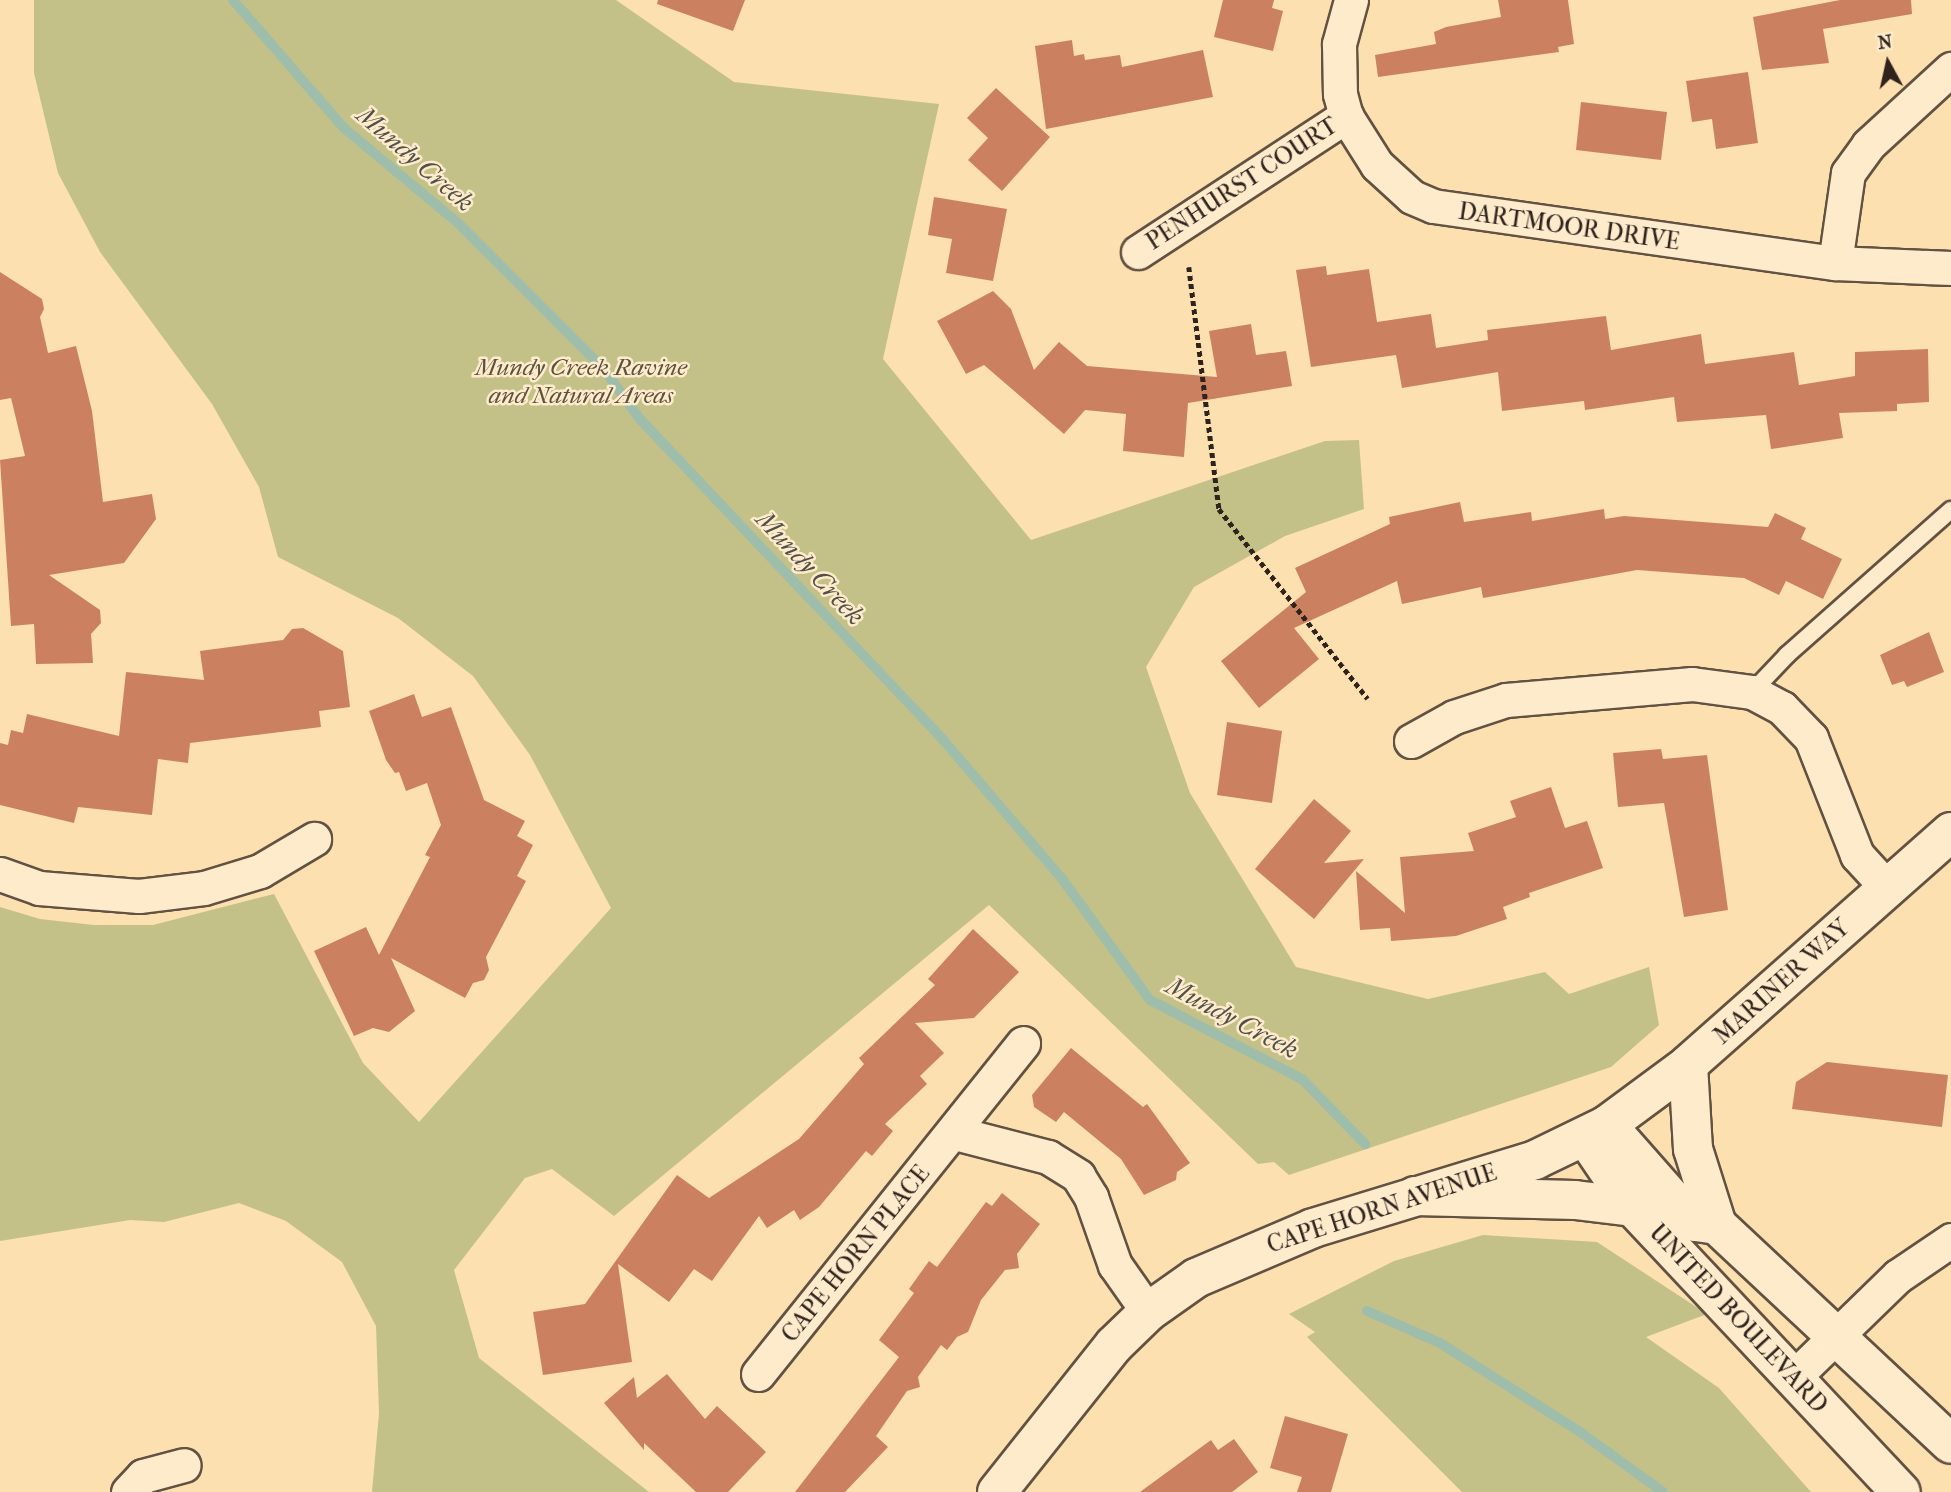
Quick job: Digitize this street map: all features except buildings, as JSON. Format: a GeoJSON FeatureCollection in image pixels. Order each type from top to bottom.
{"type":"FeatureCollection","features":[{"type":"Feature","properties":{"kind":"main road","name":"MARINER WAY"},"geometry":{"type":"LineString","coordinates":[[1597,1131],[1688,1065],[1951,832]]}},
{"type":"Feature","properties":{"kind":"main road"},"geometry":{"type":"LineString","coordinates":[[1688,1065],[1693,1149],[1717,1225]]}},
{"type":"Feature","properties":{"kind":"main road","name":"CAPE HORN AVENUE"},"geometry":{"type":"LineString","coordinates":[[997,1492],[1083,1380],[1148,1312],[1196,1278],[1256,1249],[1415,1196],[1522,1165],[1597,1131]]}},
{"type":"Feature","properties":{"kind":"main road","name":"UNITED BOULEVARD"},"geometry":{"type":"LineString","coordinates":[[1597,1131],[1633,1206],[1901,1492]]}},
{"type":"Feature","properties":{"kind":"main road","name":"UNITED BOULEVARD"},"geometry":{"type":"LineString","coordinates":[[1597,1131],[1696,1222],[1717,1225],[1837,1334],[1951,1444]]}},
{"type":"Feature","properties":{"kind":"main road"},"geometry":{"type":"LineString","coordinates":[[1415,1196],[1575,1200],[1633,1206]]}},
{"type":"Feature","properties":{"kind":"street","name":"DARTMOOR DRIVE"},"geometry":{"type":"LineString","coordinates":[[1351,0],[1339,44],[1340,94],[1346,116],[1377,166],[1412,197],[1433,206],[1835,263],[1951,268]]}},
{"type":"Feature","properties":{"kind":"street"},"geometry":{"type":"LineString","coordinates":[[1835,263],[1848,173],[1868,145],[1951,69]]}},
{"type":"Feature","properties":{"kind":"street","name":"PENHURST COURT"},"geometry":{"type":"LineString","coordinates":[[1138,252],[1346,116]]}},
{"type":"Feature","properties":{"kind":"street"},"geometry":{"type":"LineString","coordinates":[[1411,741],[1461,715],[1519,699],[1692,684],[1752,692],[1782,708],[1811,738],[1857,855],[1888,889]]}},
{"type":"Feature","properties":{"kind":"street"},"geometry":{"type":"LineString","coordinates":[[0,874],[39,888],[86,895],[152,895],[204,888],[260,871],[314,839]]}},
{"type":"Feature","properties":{"kind":"street","name":"CAPE HORN PLACE"},"geometry":{"type":"LineString","coordinates":[[758,1374],[954,1133],[1023,1043]]}},
{"type":"Feature","properties":{"kind":"street"},"geometry":{"type":"LineString","coordinates":[[954,1133],[1048,1157],[1078,1176],[1091,1198],[1115,1265],[1148,1312]]}},
{"type":"Feature","properties":{"kind":"street"},"geometry":{"type":"LineString","coordinates":[[1794,1377],[1898,1276],[1951,1240]]}},
{"type":"Feature","properties":{"kind":"street"},"geometry":{"type":"LineString","coordinates":[[128,1492],[143,1476],[184,1465]]}},
{"type":"Feature","properties":{"kind":"lane"},"geometry":{"type":"LineString","coordinates":[[1752,692],[1809,635],[1951,510]]}},
{"type":"Feature","properties":{"kind":"path"},"geometry":{"type":"LineString","coordinates":[[1189,267],[1219,509],[1368,699]]}},
{"type":"Feature","properties":{"kind":"green space","name":"Mundy Creek Ravine and Natural Areas"},"geometry":{"type":"Polygon","coordinates":[[[34,0],[616,0],[734,82],[939,104],[883,359],[1031,540],[1325,441],[1359,440],[1364,509],[1285,536],[1194,587],[1146,667],[1190,793],[1296,967],[1428,999],[1545,972],[1569,994],[1649,967],[1659,1025],[1611,1067],[1289,1175],[1274,1162],[1258,1164],[989,905],[614,1216],[552,1169],[525,1178],[454,1270],[479,1358],[649,1492],[372,1492],[379,1413],[376,1326],[342,1262],[286,1221],[239,1203],[164,1222],[130,1220],[0,1241],[0,907],[40,919],[94,925],[153,925],[274,894],[363,1063],[419,1122],[611,908],[530,755],[473,676],[398,618],[278,557],[259,487],[212,404],[100,252],[58,173],[34,73],[34,0]]]}},
{"type":"Feature","properties":{"kind":"green space"},"geometry":{"type":"Polygon","coordinates":[[[1483,1235],[1597,1242],[1707,1314],[1646,1337],[1719,1388],[1811,1492],[1462,1492],[1307,1337],[1315,1332],[1289,1314],[1394,1261],[1483,1235]]]}},
{"type":"Feature","properties":{"kind":"waterway","name":"Mundy Creek"},"geometry":{"type":"LineString","coordinates":[[233,0],[344,128],[457,222],[603,368],[639,418],[944,741],[1063,880],[1150,1000],[1302,1079],[1365,1144]]}},
{"type":"Feature","properties":{"kind":"waterway","name":"Mundy Creek"},"geometry":{"type":"LineString","coordinates":[[1367,1311],[1440,1343],[1580,1432],[1663,1492]]}}]}
